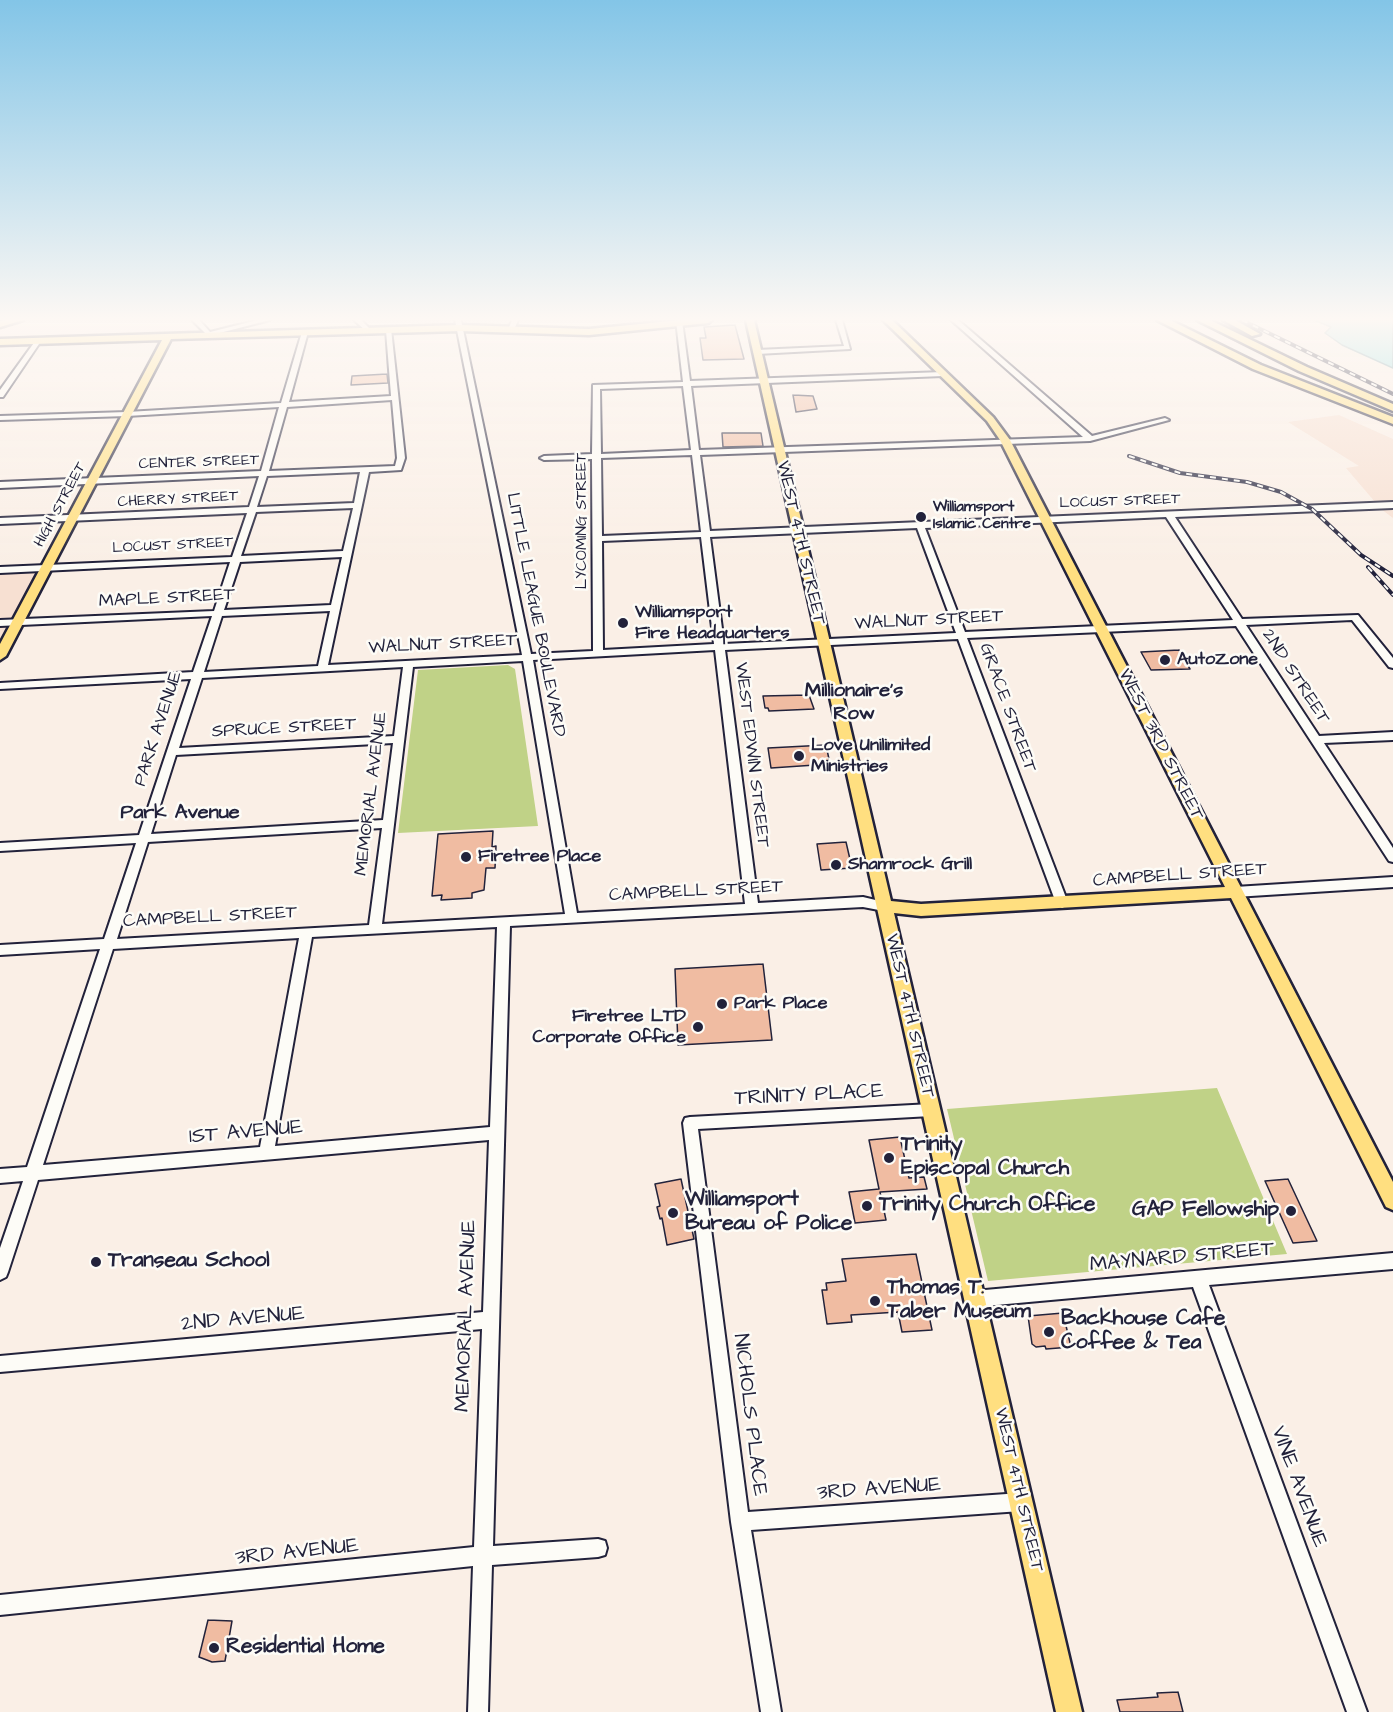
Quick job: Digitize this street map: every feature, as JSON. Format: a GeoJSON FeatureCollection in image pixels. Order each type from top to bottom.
{"type":"FeatureCollection","features":[{"type":"Feature","properties":{"kind":"highway"},"geometry":{"type":"LineString","coordinates":[[1342,400],[1393,419]]}},
{"type":"Feature","properties":{"kind":"highway"},"geometry":{"type":"LineString","coordinates":[[1352,400],[1393,419]]}},
{"type":"Feature","properties":{"kind":"highway"},"geometry":{"type":"LineString","coordinates":[[1375,400],[1393,408]]}},
{"type":"Feature","properties":{"kind":"main road","name":"HIGH STREET"},"geometry":{"type":"LineString","coordinates":[[0,656],[135,400]]}},
{"type":"Feature","properties":{"kind":"main road","name":"WEST 4TH STREET"},"geometry":{"type":"LineString","coordinates":[[767,400],[1069,1712]]}},
{"type":"Feature","properties":{"kind":"main road","name":"WEST 3RD STREET"},"geometry":{"type":"LineString","coordinates":[[970,400],[990,419],[1006,441],[1393,1201]]}},
{"type":"Feature","properties":{"kind":"main road","name":"CAMPBELL STREET"},"geometry":{"type":"LineString","coordinates":[[884,906],[921,910],[1235,892]]}},
{"type":"Feature","properties":{"kind":"street","name":"PARK AVENUE"},"geometry":{"type":"LineString","coordinates":[[0,1272],[111,943],[264,474],[285,400]]}},
{"type":"Feature","properties":{"kind":"street"},"geometry":{"type":"LineString","coordinates":[[0,418],[127,414],[365,400]]}},
{"type":"Feature","properties":{"kind":"street","name":"CENTER STREET"},"geometry":{"type":"LineString","coordinates":[[0,485],[398,468],[401,458],[395,400]]}},
{"type":"Feature","properties":{"kind":"street","name":"LITTLE LEAGUE BOULEVARD"},"geometry":{"type":"LineString","coordinates":[[474,400],[527,657],[572,918]]}},
{"type":"Feature","properties":{"kind":"street","name":"LYCOMING STREET"},"geometry":{"type":"LineString","coordinates":[[596,400],[597,654]]}},
{"type":"Feature","properties":{"kind":"street","name":"WEST EDWIN STREET"},"geometry":{"type":"LineString","coordinates":[[688,400],[752,908]]}},
{"type":"Feature","properties":{"kind":"street"},"geometry":{"type":"LineString","coordinates":[[1045,400],[1090,439]]}},
{"type":"Feature","properties":{"kind":"street"},"geometry":{"type":"LineString","coordinates":[[544,458],[1090,439],[1165,420]]}},
{"type":"Feature","properties":{"kind":"street"},"geometry":{"type":"LineString","coordinates":[[322,669],[365,470]]}},
{"type":"Feature","properties":{"kind":"street","name":"CHERRY STREET"},"geometry":{"type":"LineString","coordinates":[[0,521],[357,505]]}},
{"type":"Feature","properties":{"kind":"street","name":"LOCUST STREET"},"geometry":{"type":"LineString","coordinates":[[596,539],[1393,505]]}},
{"type":"Feature","properties":{"kind":"street","name":"2ND STREET"},"geometry":{"type":"LineString","coordinates":[[1169,515],[1393,858]]}},
{"type":"Feature","properties":{"kind":"street","name":"GRACE STREET"},"geometry":{"type":"LineString","coordinates":[[920,525],[1062,903]]}},
{"type":"Feature","properties":{"kind":"street","name":"LOCUST STREET"},"geometry":{"type":"LineString","coordinates":[[0,570],[347,554]]}},
{"type":"Feature","properties":{"kind":"street","name":"MAPLE STREET"},"geometry":{"type":"LineString","coordinates":[[0,623],[335,608]]}},
{"type":"Feature","properties":{"kind":"street","name":"WALNUT STREET"},"geometry":{"type":"LineString","coordinates":[[0,686],[719,647],[1355,617],[1393,665]]}},
{"type":"Feature","properties":{"kind":"street","name":"MEMORIAL AVENUE"},"geometry":{"type":"LineString","coordinates":[[375,928],[408,664]]}},
{"type":"Feature","properties":{"kind":"street"},"geometry":{"type":"LineString","coordinates":[[1316,740],[1393,736]]}},
{"type":"Feature","properties":{"kind":"street","name":"SPRUCE STREET"},"geometry":{"type":"LineString","coordinates":[[172,752],[398,739]]}},
{"type":"Feature","properties":{"kind":"street"},"geometry":{"type":"LineString","coordinates":[[0,847],[387,824]]}},
{"type":"Feature","properties":{"kind":"street","name":"CAMPBELL STREET"},"geometry":{"type":"LineString","coordinates":[[1235,892],[1393,882]]}},
{"type":"Feature","properties":{"kind":"street","name":"CAMPBELL STREET"},"geometry":{"type":"LineString","coordinates":[[0,950],[862,902],[884,906]]}},
{"type":"Feature","properties":{"kind":"street","name":"MEMORIAL AVENUE"},"geometry":{"type":"LineString","coordinates":[[478,1712],[489,1320],[504,921]]}},
{"type":"Feature","properties":{"kind":"street"},"geometry":{"type":"LineString","coordinates":[[266,1152],[307,932]]}},
{"type":"Feature","properties":{"kind":"street","name":"TRINITY PLACE"},"geometry":{"type":"LineString","coordinates":[[690,1124],[931,1110]]}},
{"type":"Feature","properties":{"kind":"street","name":"NICHOLS PLACE"},"geometry":{"type":"LineString","coordinates":[[690,1124],[740,1522],[771,1712]]}},
{"type":"Feature","properties":{"kind":"street","name":"1ST AVENUE"},"geometry":{"type":"LineString","coordinates":[[0,1176],[496,1133]]}},
{"type":"Feature","properties":{"kind":"street","name":"MAYNARD STREET"},"geometry":{"type":"LineString","coordinates":[[974,1299],[1393,1261]]}},
{"type":"Feature","properties":{"kind":"street","name":"VINE AVENUE"},"geometry":{"type":"LineString","coordinates":[[1198,1278],[1357,1712]]}},
{"type":"Feature","properties":{"kind":"street","name":"2ND AVENUE"},"geometry":{"type":"LineString","coordinates":[[0,1364],[489,1320]]}},
{"type":"Feature","properties":{"kind":"street","name":"3RD AVENUE"},"geometry":{"type":"LineString","coordinates":[[740,1522],[1021,1502]]}},
{"type":"Feature","properties":{"kind":"street","name":"3RD AVENUE"},"geometry":{"type":"LineString","coordinates":[[0,1605],[483,1556],[598,1548]]}},
{"type":"Feature","properties":{"kind":"shaded area"},"geometry":{"type":"Polygon","coordinates":[[[1339,415],[1393,439],[1393,518],[1381,509],[1346,468],[1359,466],[1288,422],[1339,415]]]}},
{"type":"Feature","properties":{"kind":"shaded area"},"geometry":{"type":"Polygon","coordinates":[[[41,570],[0,648],[0,572],[41,570]]]}},
{"type":"Feature","properties":{"kind":"green space"},"geometry":{"type":"Polygon","coordinates":[[[508,665],[515,669],[538,826],[398,833],[418,670],[508,665]]]}},
{"type":"Feature","properties":{"kind":"green space"},"geometry":{"type":"Polygon","coordinates":[[[1217,1088],[1287,1254],[988,1281],[947,1109],[1217,1088]]]}},
{"type":"Feature","properties":{"kind":"building"},"geometry":{"type":"Polygon","coordinates":[[[794,400],[814,400],[817,409],[796,412],[794,400]]]}},
{"type":"Feature","properties":{"kind":"building"},"geometry":{"type":"Polygon","coordinates":[[[722,433],[761,433],[763,446],[723,447],[722,433]]]}},
{"type":"Feature","properties":{"kind":"building","name":"AutoZone"},"geometry":{"type":"Polygon","coordinates":[[[1179,650],[1190,669],[1151,670],[1141,652],[1179,650]]]}},
{"type":"Feature","properties":{"kind":"building"},"geometry":{"type":"Polygon","coordinates":[[[809,695],[814,709],[769,711],[765,708],[763,696],[809,695]]]}},
{"type":"Feature","properties":{"kind":"building","name":"Love Unilimited Ministries"},"geometry":{"type":"Polygon","coordinates":[[[826,745],[830,764],[771,768],[768,748],[826,745]]]}},
{"type":"Feature","properties":{"kind":"building","name":"Firetree Place"},"geometry":{"type":"Polygon","coordinates":[[[493,831],[492,847],[496,846],[495,868],[486,868],[484,890],[472,893],[472,898],[441,900],[442,895],[432,896],[438,834],[493,831]]]}},
{"type":"Feature","properties":{"kind":"building"},"geometry":{"type":"Polygon","coordinates":[[[846,842],[852,868],[821,870],[817,844],[846,842]]]}},
{"type":"Feature","properties":{"kind":"building","name":"Park Place"},"geometry":{"type":"Polygon","coordinates":[[[763,964],[772,1040],[678,1045],[675,969],[763,964]]]}},
{"type":"Feature","properties":{"kind":"building","name":"Trinity Episcopal Church"},"geometry":{"type":"Polygon","coordinates":[[[900,1137],[909,1178],[924,1177],[927,1189],[880,1192],[886,1220],[855,1223],[849,1192],[879,1189],[869,1140],[900,1137]]]}},
{"type":"Feature","properties":{"kind":"building","name":"Williamsport Bureau of Police"},"geometry":{"type":"Polygon","coordinates":[[[681,1179],[694,1239],[667,1245],[662,1218],[660,1219],[657,1207],[660,1206],[655,1184],[681,1179]]]}},
{"type":"Feature","properties":{"kind":"building","name":"GAP Fellowship"},"geometry":{"type":"Polygon","coordinates":[[[1288,1179],[1317,1241],[1293,1243],[1265,1181],[1288,1179]]]}},
{"type":"Feature","properties":{"kind":"building","name":"Thomas T. Taber Museum"},"geometry":{"type":"Polygon","coordinates":[[[916,1254],[932,1330],[902,1332],[898,1312],[851,1315],[852,1322],[827,1324],[822,1290],[827,1290],[826,1283],[846,1281],[842,1259],[916,1254]]]}},
{"type":"Feature","properties":{"kind":"building","name":"Backhouse Cafe Coffee & Tea"},"geometry":{"type":"Polygon","coordinates":[[[1063,1313],[1071,1347],[1046,1349],[1045,1346],[1036,1347],[1032,1344],[1028,1316],[1063,1313]]]}},
{"type":"Feature","properties":{"kind":"building","name":"Residential Home"},"geometry":{"type":"Polygon","coordinates":[[[208,1620],[232,1621],[225,1661],[212,1662],[199,1657],[208,1620]]]}},
{"type":"Feature","properties":{"kind":"building"},"geometry":{"type":"Polygon","coordinates":[[[1178,1692],[1183,1712],[1120,1712],[1117,1700],[1158,1697],[1157,1693],[1178,1692]]]}},
{"type":"Feature","properties":{"kind":"railway"},"geometry":{"type":"LineString","coordinates":[[1129,456],[1180,473],[1247,482],[1281,492],[1312,509],[1361,555],[1393,576]]}},
{"type":"Feature","properties":{"kind":"railway"},"geometry":{"type":"LineString","coordinates":[[1368,567],[1393,595]]}},
{"type":"Feature","properties":{"kind":"place","name":"Williamsport Islamic Centre"},"geometry":{"type":"Point","coordinates":[921,517]}},
{"type":"Feature","properties":{"kind":"place","name":"Williamsport Fire Headquarters"},"geometry":{"type":"Point","coordinates":[623,623]}},
{"type":"Feature","properties":{"kind":"place","name":"AutoZone"},"geometry":{"type":"Point","coordinates":[1165,660]}},
{"type":"Feature","properties":{"kind":"place","name":"Love Unilimited Ministries"},"geometry":{"type":"Point","coordinates":[799,756]}},
{"type":"Feature","properties":{"kind":"place","name":"Firetree Place"},"geometry":{"type":"Point","coordinates":[466,857]}},
{"type":"Feature","properties":{"kind":"place","name":"Shamrock Grill"},"geometry":{"type":"Point","coordinates":[836,865]}},
{"type":"Feature","properties":{"kind":"place","name":"Park Place"},"geometry":{"type":"Point","coordinates":[722,1004]}},
{"type":"Feature","properties":{"kind":"place","name":"Firetree LTD Corporate Office"},"geometry":{"type":"Point","coordinates":[698,1027]}},
{"type":"Feature","properties":{"kind":"place","name":"Trinity Episcopal Church"},"geometry":{"type":"Point","coordinates":[889,1158]}},
{"type":"Feature","properties":{"kind":"place","name":"Trinity Church Office"},"geometry":{"type":"Point","coordinates":[867,1206]}},
{"type":"Feature","properties":{"kind":"place","name":"GAP Fellowship"},"geometry":{"type":"Point","coordinates":[1291,1211]}},
{"type":"Feature","properties":{"kind":"place","name":"Williamsport Bureau of Police"},"geometry":{"type":"Point","coordinates":[673,1213]}},
{"type":"Feature","properties":{"kind":"place","name":"Transeau School"},"geometry":{"type":"Point","coordinates":[96,1262]}},
{"type":"Feature","properties":{"kind":"place","name":"Thomas T. Taber Museum"},"geometry":{"type":"Point","coordinates":[875,1301]}},
{"type":"Feature","properties":{"kind":"place","name":"Backhouse Cafe Coffee & Tea"},"geometry":{"type":"Point","coordinates":[1049,1332]}},
{"type":"Feature","properties":{"kind":"place","name":"Residential Home"},"geometry":{"type":"Point","coordinates":[214,1648]}},
{"type":"Feature","properties":{"kind":"district","name":"Millionaire's Row"},"geometry":{"type":"Point","coordinates":[854,704]}},
{"type":"Feature","properties":{"kind":"district","name":"Park Avenue"},"geometry":{"type":"Point","coordinates":[180,814]}}]}
